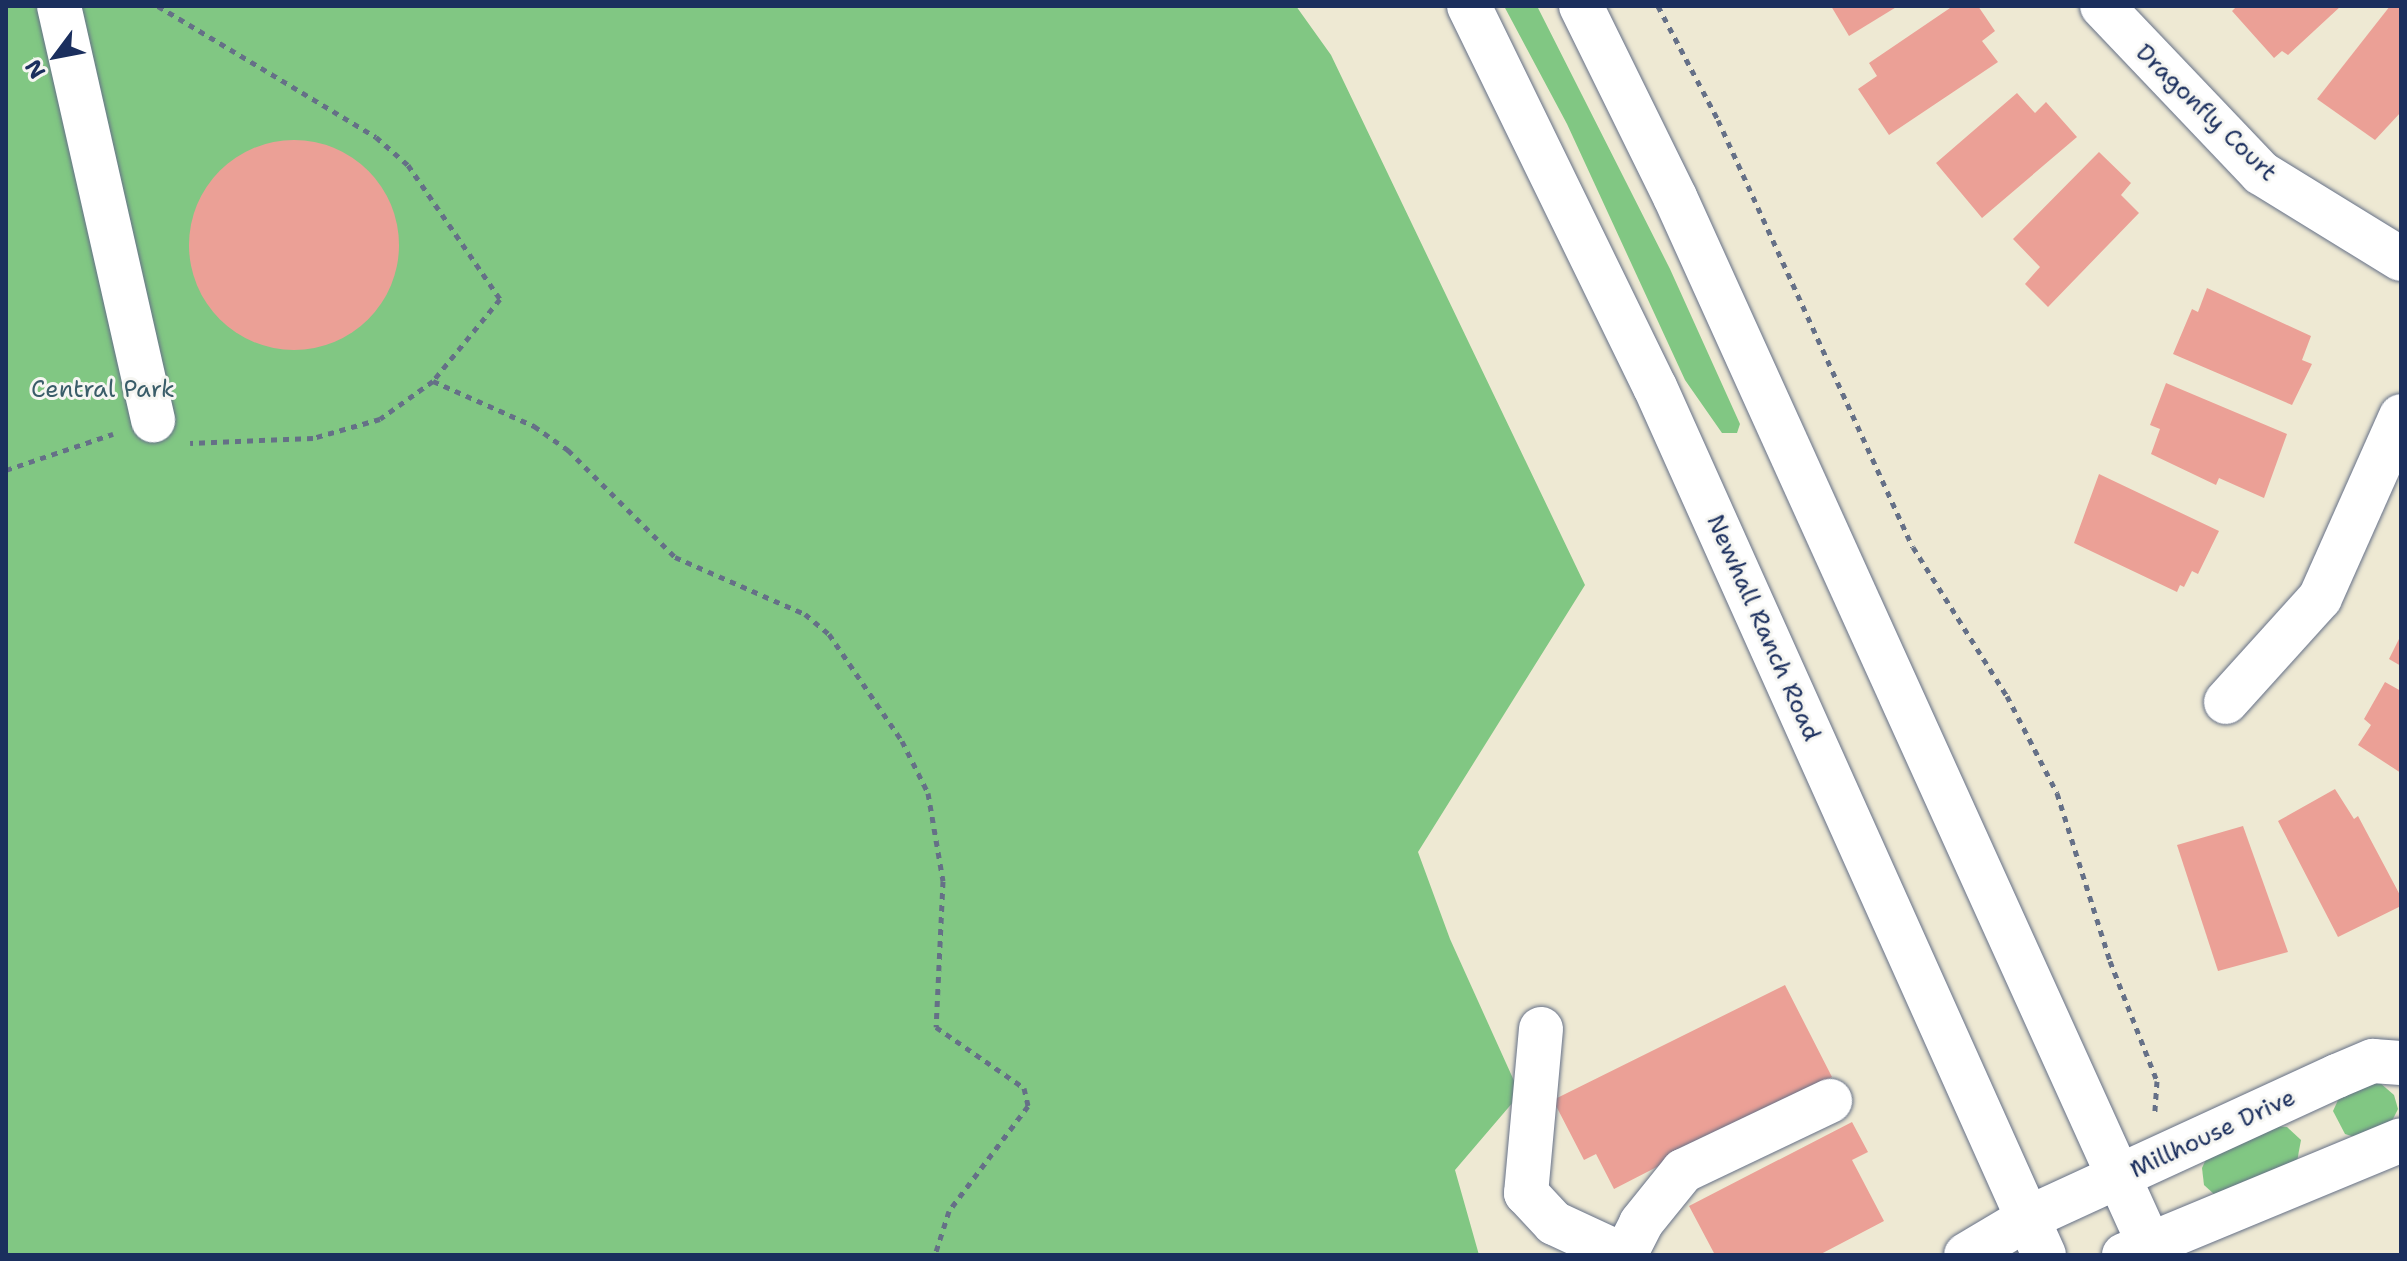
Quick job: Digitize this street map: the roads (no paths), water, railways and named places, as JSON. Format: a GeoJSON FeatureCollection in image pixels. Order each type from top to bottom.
{"type":"FeatureCollection","features":[{"type":"Feature","properties":{"kind":"main road"},"geometry":{"type":"LineString","coordinates":[[59,6],[153,420]]}},
{"type":"Feature","properties":{"kind":"main road","name":"Newhall Ranch Road"},"geometry":{"type":"LineString","coordinates":[[1469,6],[1655,387],[2036,1236]]}},
{"type":"Feature","properties":{"kind":"main road"},"geometry":{"type":"LineString","coordinates":[[1581,6],[1688,226],[2118,1178],[2142,1251],[2401,1140]]}},
{"type":"Feature","properties":{"kind":"main road","name":"Dragonfly Court"},"geometry":{"type":"LineString","coordinates":[[2102,6],[2261,173],[2401,259]]}},
{"type":"Feature","properties":{"kind":"main road"},"geometry":{"type":"LineString","coordinates":[[2226,702],[2320,598],[2401,416]]}},
{"type":"Feature","properties":{"kind":"main road"},"geometry":{"type":"LineString","coordinates":[[1541,1029],[1526,1193],[1554,1223],[1624,1255],[1641,1223],[1683,1171],[1830,1101]]}},
{"type":"Feature","properties":{"kind":"main road","name":"Millhouse Drive"},"geometry":{"type":"LineString","coordinates":[[1966,1255],[2036,1236],[2118,1178],[2361,1066],[2401,1063]]}},
{"type":"Feature","properties":{"kind":"park label","name":"Central Park"},"geometry":{"type":"Point","coordinates":[103,390]}}]}
